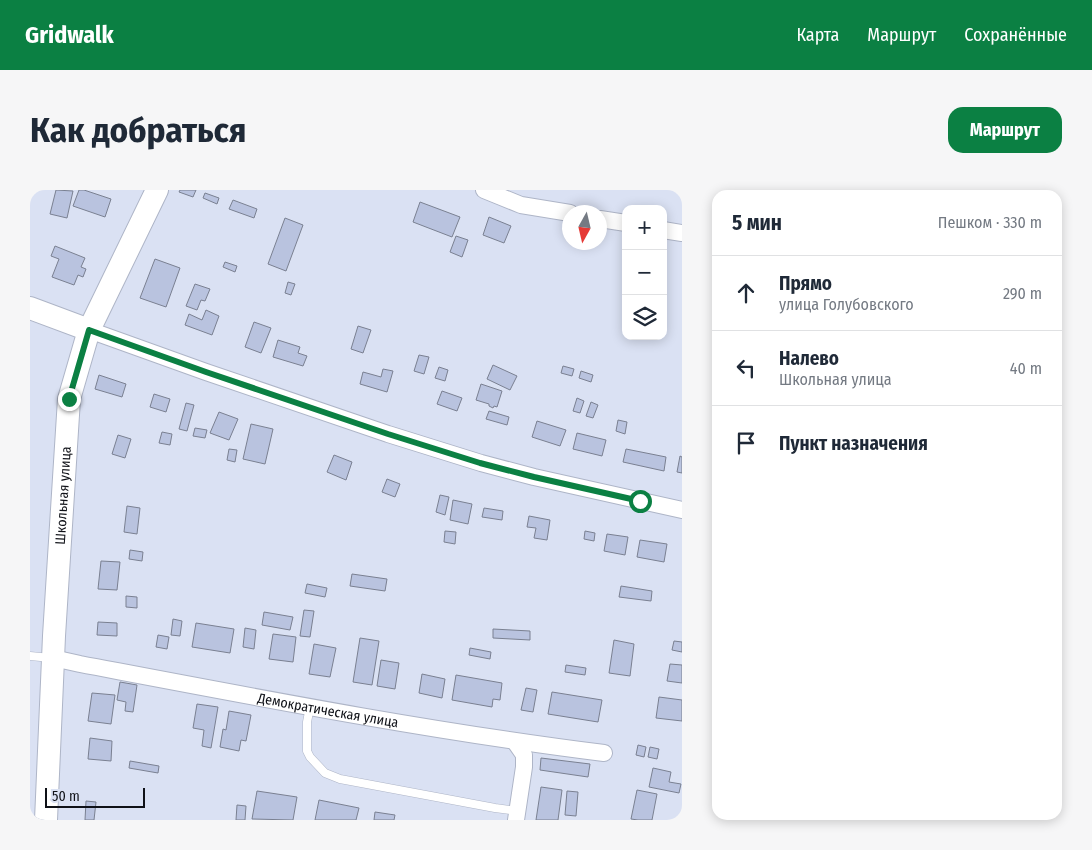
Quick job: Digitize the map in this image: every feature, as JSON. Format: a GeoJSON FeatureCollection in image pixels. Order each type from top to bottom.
{"type":"FeatureCollection","features":[{"type":"Feature","properties":{"kind":"street","name":"Школьная улица"},"geometry":{"type":"LineString","coordinates":[[46,820],[53,658],[69,399],[89,330],[157,190]]}},
{"type":"Feature","properties":{"kind":"street"},"geometry":{"type":"LineString","coordinates":[[484,190],[521,205],[562,212]]}},
{"type":"Feature","properties":{"kind":"street"},"geometry":{"type":"LineString","coordinates":[[607,219],[622,222]]}},
{"type":"Feature","properties":{"kind":"street"},"geometry":{"type":"LineString","coordinates":[[667,231],[682,233]]}},
{"type":"Feature","properties":{"kind":"street"},"geometry":{"type":"LineString","coordinates":[[30,308],[206,372],[480,463],[682,510]]}},
{"type":"Feature","properties":{"kind":"street","name":"Демократическая улица"},"geometry":{"type":"LineString","coordinates":[[53,658],[310,707],[515,742],[604,753]]}},
{"type":"Feature","properties":{"kind":"street"},"geometry":{"type":"LineString","coordinates":[[515,742],[524,755],[517,816]]}},
{"type":"Feature","properties":{"kind":"lane"},"geometry":{"type":"LineString","coordinates":[[30,656],[53,658]]}},
{"type":"Feature","properties":{"kind":"lane"},"geometry":{"type":"LineString","coordinates":[[310,707],[307,722],[307,751],[320,769],[326,773],[340,779],[495,808],[517,816]]}},
{"type":"Feature","properties":{"kind":"building"},"geometry":{"type":"Polygon","coordinates":[[[56,190],[73,191],[67,218],[50,214],[56,190]]]}},
{"type":"Feature","properties":{"kind":"building"},"geometry":{"type":"Polygon","coordinates":[[[79,190],[111,199],[105,217],[73,206],[79,190]]]}},
{"type":"Feature","properties":{"kind":"building"},"geometry":{"type":"Polygon","coordinates":[[[180,190],[196,190],[193,197],[179,192],[180,190]]]}},
{"type":"Feature","properties":{"kind":"building"},"geometry":{"type":"Polygon","coordinates":[[[205,193],[219,198],[217,204],[203,198],[205,193]]]}},
{"type":"Feature","properties":{"kind":"building"},"geometry":{"type":"Polygon","coordinates":[[[233,200],[257,209],[254,218],[229,209],[233,200]]]}},
{"type":"Feature","properties":{"kind":"building"},"geometry":{"type":"Polygon","coordinates":[[[420,202],[460,217],[452,237],[413,222],[420,202]]]}},
{"type":"Feature","properties":{"kind":"building"},"geometry":{"type":"Polygon","coordinates":[[[489,217],[511,226],[504,243],[483,235],[489,217]]]}},
{"type":"Feature","properties":{"kind":"building"},"geometry":{"type":"Polygon","coordinates":[[[285,218],[303,225],[286,271],[268,264],[285,218]]]}},
{"type":"Feature","properties":{"kind":"building"},"geometry":{"type":"Polygon","coordinates":[[[456,236],[468,240],[462,257],[450,252],[456,236]]]}},
{"type":"Feature","properties":{"kind":"building"},"geometry":{"type":"Polygon","coordinates":[[[55,246],[85,258],[81,267],[86,269],[83,277],[78,275],[74,285],[52,277],[59,259],[51,256],[55,246]]]}},
{"type":"Feature","properties":{"kind":"building"},"geometry":{"type":"Polygon","coordinates":[[[155,259],[180,268],[166,307],[140,298],[155,259]]]}},
{"type":"Feature","properties":{"kind":"building"},"geometry":{"type":"Polygon","coordinates":[[[225,262],[237,266],[235,272],[223,267],[225,262]]]}},
{"type":"Feature","properties":{"kind":"building"},"geometry":{"type":"Polygon","coordinates":[[[288,282],[295,284],[291,295],[285,293],[288,282]]]}},
{"type":"Feature","properties":{"kind":"building"},"geometry":{"type":"Polygon","coordinates":[[[195,284],[210,289],[205,301],[201,300],[197,310],[186,306],[195,284]]]}},
{"type":"Feature","properties":{"kind":"building"},"geometry":{"type":"Polygon","coordinates":[[[206,310],[219,316],[212,335],[185,325],[189,314],[202,320],[206,310]]]}},
{"type":"Feature","properties":{"kind":"building"},"geometry":{"type":"Polygon","coordinates":[[[254,322],[271,328],[261,353],[245,347],[254,322]]]}},
{"type":"Feature","properties":{"kind":"building"},"geometry":{"type":"Polygon","coordinates":[[[358,326],[371,330],[363,353],[351,349],[358,326]]]}},
{"type":"Feature","properties":{"kind":"building"},"geometry":{"type":"Polygon","coordinates":[[[278,340],[300,347],[298,353],[307,356],[303,366],[273,357],[278,340]]]}},
{"type":"Feature","properties":{"kind":"building"},"geometry":{"type":"Polygon","coordinates":[[[419,355],[429,357],[424,374],[414,371],[419,355]]]}},
{"type":"Feature","properties":{"kind":"building"},"geometry":{"type":"Polygon","coordinates":[[[493,365],[517,376],[510,390],[487,379],[493,365]]]}},
{"type":"Feature","properties":{"kind":"building"},"geometry":{"type":"Polygon","coordinates":[[[563,366],[574,369],[572,376],[561,373],[563,366]]]}},
{"type":"Feature","properties":{"kind":"building"},"geometry":{"type":"Polygon","coordinates":[[[439,367],[448,370],[445,381],[435,378],[439,367]]]}},
{"type":"Feature","properties":{"kind":"building"},"geometry":{"type":"Polygon","coordinates":[[[383,369],[393,371],[387,392],[360,384],[363,372],[381,377],[383,369]]]}},
{"type":"Feature","properties":{"kind":"building"},"geometry":{"type":"Polygon","coordinates":[[[581,371],[593,375],[591,382],[579,378],[581,371]]]}},
{"type":"Feature","properties":{"kind":"building"},"geometry":{"type":"Polygon","coordinates":[[[99,375],[126,384],[122,397],[95,389],[99,375]]]}},
{"type":"Feature","properties":{"kind":"building"},"geometry":{"type":"Polygon","coordinates":[[[481,384],[502,391],[497,407],[494,406],[493,408],[489,404],[476,400],[481,384]]]}},
{"type":"Feature","properties":{"kind":"building"},"geometry":{"type":"Polygon","coordinates":[[[442,391],[462,398],[457,411],[437,404],[442,391]]]}},
{"type":"Feature","properties":{"kind":"building"},"geometry":{"type":"Polygon","coordinates":[[[154,394],[170,399],[166,412],[150,407],[154,394]]]}},
{"type":"Feature","properties":{"kind":"building"},"geometry":{"type":"Polygon","coordinates":[[[577,398],[584,401],[580,413],[573,411],[577,398]]]}},
{"type":"Feature","properties":{"kind":"building"},"geometry":{"type":"Polygon","coordinates":[[[591,402],[598,405],[593,418],[586,416],[591,402]]]}},
{"type":"Feature","properties":{"kind":"building"},"geometry":{"type":"Polygon","coordinates":[[[186,403],[194,405],[187,431],[179,429],[186,403]]]}},
{"type":"Feature","properties":{"kind":"building"},"geometry":{"type":"Polygon","coordinates":[[[489,411],[509,417],[507,425],[486,419],[489,411]]]}},
{"type":"Feature","properties":{"kind":"building"},"geometry":{"type":"Polygon","coordinates":[[[219,412],[238,419],[229,440],[210,433],[219,412]]]}},
{"type":"Feature","properties":{"kind":"building"},"geometry":{"type":"Polygon","coordinates":[[[618,420],[627,422],[625,434],[616,431],[618,420]]]}},
{"type":"Feature","properties":{"kind":"building"},"geometry":{"type":"Polygon","coordinates":[[[537,421],[566,430],[560,446],[532,437],[537,421]]]}},
{"type":"Feature","properties":{"kind":"building"},"geometry":{"type":"Polygon","coordinates":[[[251,424],[273,429],[265,464],[243,459],[251,424]]]}},
{"type":"Feature","properties":{"kind":"building"},"geometry":{"type":"Polygon","coordinates":[[[195,428],[207,430],[205,438],[193,436],[195,428]]]}},
{"type":"Feature","properties":{"kind":"building"},"geometry":{"type":"Polygon","coordinates":[[[162,432],[172,434],[170,445],[159,443],[162,432]]]}},
{"type":"Feature","properties":{"kind":"building"},"geometry":{"type":"Polygon","coordinates":[[[577,433],[606,440],[602,456],[573,449],[577,433]]]}},
{"type":"Feature","properties":{"kind":"building"},"geometry":{"type":"Polygon","coordinates":[[[118,435],[131,439],[125,458],[112,454],[118,435]]]}},
{"type":"Feature","properties":{"kind":"building"},"geometry":{"type":"Polygon","coordinates":[[[229,449],[237,450],[235,462],[227,460],[229,449]]]}},
{"type":"Feature","properties":{"kind":"building"},"geometry":{"type":"Polygon","coordinates":[[[626,449],[666,457],[664,471],[623,462],[626,449]]]}},
{"type":"Feature","properties":{"kind":"building"},"geometry":{"type":"Polygon","coordinates":[[[334,455],[352,462],[346,480],[327,472],[334,455]]]}},
{"type":"Feature","properties":{"kind":"building"},"geometry":{"type":"Polygon","coordinates":[[[680,456],[682,457],[682,473],[677,472],[680,456]]]}},
{"type":"Feature","properties":{"kind":"building"},"geometry":{"type":"Polygon","coordinates":[[[387,479],[400,484],[395,497],[382,492],[387,479]]]}},
{"type":"Feature","properties":{"kind":"building"},"geometry":{"type":"Polygon","coordinates":[[[440,495],[449,497],[445,515],[436,512],[440,495]]]}},
{"type":"Feature","properties":{"kind":"building"},"geometry":{"type":"Polygon","coordinates":[[[453,500],[472,504],[468,524],[450,520],[453,500]]]}},
{"type":"Feature","properties":{"kind":"building"},"geometry":{"type":"Polygon","coordinates":[[[127,506],[140,508],[137,534],[124,532],[127,506]]]}},
{"type":"Feature","properties":{"kind":"building"},"geometry":{"type":"Polygon","coordinates":[[[484,508],[503,511],[502,520],[482,517],[484,508]]]}},
{"type":"Feature","properties":{"kind":"building"},"geometry":{"type":"Polygon","coordinates":[[[529,516],[550,520],[547,540],[534,538],[536,528],[527,527],[529,516]]]}},
{"type":"Feature","properties":{"kind":"building"},"geometry":{"type":"Polygon","coordinates":[[[445,531],[456,532],[455,544],[444,542],[445,531]]]}},
{"type":"Feature","properties":{"kind":"building"},"geometry":{"type":"Polygon","coordinates":[[[585,531],[595,533],[594,541],[584,539],[585,531]]]}},
{"type":"Feature","properties":{"kind":"building"},"geometry":{"type":"Polygon","coordinates":[[[607,534],[628,537],[625,555],[604,551],[607,534]]]}},
{"type":"Feature","properties":{"kind":"building"},"geometry":{"type":"Polygon","coordinates":[[[640,540],[667,544],[664,562],[637,557],[640,540]]]}},
{"type":"Feature","properties":{"kind":"building"},"geometry":{"type":"Polygon","coordinates":[[[130,550],[143,552],[142,561],[129,559],[130,550]]]}},
{"type":"Feature","properties":{"kind":"building"},"geometry":{"type":"Polygon","coordinates":[[[101,561],[120,562],[117,590],[98,589],[101,561]]]}},
{"type":"Feature","properties":{"kind":"building"},"geometry":{"type":"Polygon","coordinates":[[[352,574],[387,579],[385,591],[350,586],[352,574]]]}},
{"type":"Feature","properties":{"kind":"building"},"geometry":{"type":"Polygon","coordinates":[[[307,584],[327,588],[325,597],[305,593],[307,584]]]}},
{"type":"Feature","properties":{"kind":"building"},"geometry":{"type":"Polygon","coordinates":[[[621,586],[652,591],[651,601],[619,597],[621,586]]]}},
{"type":"Feature","properties":{"kind":"building"},"geometry":{"type":"Polygon","coordinates":[[[126,596],[137,597],[137,608],[126,607],[126,596]]]}},
{"type":"Feature","properties":{"kind":"building"},"geometry":{"type":"Polygon","coordinates":[[[304,610],[314,611],[310,637],[300,636],[304,610]]]}},
{"type":"Feature","properties":{"kind":"building"},"geometry":{"type":"Polygon","coordinates":[[[264,612],[293,617],[290,630],[262,625],[264,612]]]}},
{"type":"Feature","properties":{"kind":"building"},"geometry":{"type":"Polygon","coordinates":[[[173,619],[182,621],[180,636],[171,635],[173,619]]]}},
{"type":"Feature","properties":{"kind":"building"},"geometry":{"type":"Polygon","coordinates":[[[98,622],[117,623],[117,636],[97,635],[98,622]]]}},
{"type":"Feature","properties":{"kind":"building"},"geometry":{"type":"Polygon","coordinates":[[[196,623],[234,629],[230,653],[192,647],[196,623]]]}},
{"type":"Feature","properties":{"kind":"building"},"geometry":{"type":"Polygon","coordinates":[[[245,628],[256,630],[254,649],[243,647],[245,628]]]}},
{"type":"Feature","properties":{"kind":"building"},"geometry":{"type":"Polygon","coordinates":[[[493,629],[530,631],[530,640],[493,638],[493,629]]]}},
{"type":"Feature","properties":{"kind":"building"},"geometry":{"type":"Polygon","coordinates":[[[273,634],[296,637],[293,662],[269,659],[273,634]]]}},
{"type":"Feature","properties":{"kind":"building"},"geometry":{"type":"Polygon","coordinates":[[[158,635],[169,637],[167,649],[156,647],[158,635]]]}},
{"type":"Feature","properties":{"kind":"building"},"geometry":{"type":"Polygon","coordinates":[[[360,638],[379,641],[372,685],[353,682],[360,638]]]}},
{"type":"Feature","properties":{"kind":"building"},"geometry":{"type":"Polygon","coordinates":[[[614,640],[634,644],[630,676],[609,673],[614,640]]]}},
{"type":"Feature","properties":{"kind":"building"},"geometry":{"type":"Polygon","coordinates":[[[674,641],[682,642],[682,652],[672,650],[674,641]]]}},
{"type":"Feature","properties":{"kind":"building"},"geometry":{"type":"Polygon","coordinates":[[[314,644],[336,648],[330,677],[309,674],[314,644]]]}},
{"type":"Feature","properties":{"kind":"building"},"geometry":{"type":"Polygon","coordinates":[[[470,648],[491,652],[490,659],[469,655],[470,648]]]}},
{"type":"Feature","properties":{"kind":"building"},"geometry":{"type":"Polygon","coordinates":[[[381,660],[399,663],[395,689],[377,686],[381,660]]]}},
{"type":"Feature","properties":{"kind":"building"},"geometry":{"type":"Polygon","coordinates":[[[670,664],[682,665],[682,683],[667,681],[670,664]]]}},
{"type":"Feature","properties":{"kind":"building"},"geometry":{"type":"Polygon","coordinates":[[[566,665],[586,668],[585,675],[565,672],[566,665]]]}},
{"type":"Feature","properties":{"kind":"building"},"geometry":{"type":"Polygon","coordinates":[[[422,674],[445,679],[442,698],[419,693],[422,674]]]}},
{"type":"Feature","properties":{"kind":"building"},"geometry":{"type":"Polygon","coordinates":[[[456,675],[502,683],[500,700],[493,699],[492,707],[452,700],[456,675]]]}},
{"type":"Feature","properties":{"kind":"building"},"geometry":{"type":"Polygon","coordinates":[[[120,682],[137,685],[133,712],[125,711],[126,702],[117,700],[120,682]]]}},
{"type":"Feature","properties":{"kind":"building"},"geometry":{"type":"Polygon","coordinates":[[[526,688],[537,690],[533,712],[521,710],[526,688]]]}},
{"type":"Feature","properties":{"kind":"building"},"geometry":{"type":"Polygon","coordinates":[[[552,692],[602,700],[598,722],[548,714],[552,692]]]}},
{"type":"Feature","properties":{"kind":"building"},"geometry":{"type":"Polygon","coordinates":[[[92,693],[115,695],[111,724],[88,721],[92,693]]]}},
{"type":"Feature","properties":{"kind":"building"},"geometry":{"type":"Polygon","coordinates":[[[659,697],[682,700],[682,721],[656,718],[659,697]]]}},
{"type":"Feature","properties":{"kind":"building"},"geometry":{"type":"Polygon","coordinates":[[[197,704],[218,707],[211,748],[202,746],[204,730],[193,728],[197,704]]]}},
{"type":"Feature","properties":{"kind":"building"},"geometry":{"type":"Polygon","coordinates":[[[229,711],[251,715],[246,741],[241,740],[239,751],[220,747],[223,729],[226,730],[229,711]]]}},
{"type":"Feature","properties":{"kind":"building"},"geometry":{"type":"Polygon","coordinates":[[[90,738],[112,741],[111,761],[88,759],[90,738]]]}},
{"type":"Feature","properties":{"kind":"building"},"geometry":{"type":"Polygon","coordinates":[[[638,745],[646,747],[644,757],[636,755],[638,745]]]}},
{"type":"Feature","properties":{"kind":"building"},"geometry":{"type":"Polygon","coordinates":[[[650,747],[659,749],[657,759],[648,757],[650,747]]]}},
{"type":"Feature","properties":{"kind":"building"},"geometry":{"type":"Polygon","coordinates":[[[541,758],[590,764],[588,777],[540,770],[541,758]]]}},
{"type":"Feature","properties":{"kind":"building"},"geometry":{"type":"Polygon","coordinates":[[[130,761],[159,766],[158,773],[129,768],[130,761]]]}},
{"type":"Feature","properties":{"kind":"building"},"geometry":{"type":"Polygon","coordinates":[[[653,768],[671,772],[669,782],[681,784],[679,793],[649,787],[653,768]]]}},
{"type":"Feature","properties":{"kind":"building"},"geometry":{"type":"Polygon","coordinates":[[[541,787],[562,790],[558,820],[536,820],[541,787]]]}},
{"type":"Feature","properties":{"kind":"building"},"geometry":{"type":"Polygon","coordinates":[[[637,790],[657,794],[652,820],[631,819],[637,790]]]}},
{"type":"Feature","properties":{"kind":"building"},"geometry":{"type":"Polygon","coordinates":[[[257,791],[297,797],[293,820],[252,819],[257,791]]]}},
{"type":"Feature","properties":{"kind":"building"},"geometry":{"type":"Polygon","coordinates":[[[567,791],[578,792],[576,816],[565,815],[567,791]]]}},
{"type":"Feature","properties":{"kind":"building"},"geometry":{"type":"Polygon","coordinates":[[[319,800],[359,808],[356,820],[315,820],[319,800]]]}},
{"type":"Feature","properties":{"kind":"building"},"geometry":{"type":"Polygon","coordinates":[[[86,801],[96,802],[94,820],[85,820],[86,801]]]}},
{"type":"Feature","properties":{"kind":"building"},"geometry":{"type":"Polygon","coordinates":[[[237,805],[246,806],[245,820],[236,820],[237,805]]]}},
{"type":"Feature","properties":{"kind":"building"},"geometry":{"type":"Polygon","coordinates":[[[375,812],[395,815],[394,820],[374,820],[375,812]]]}},
{"type":"Feature","properties":{"kind":"route"},"geometry":{"type":"LineString","coordinates":[[69,399],[89,330],[388,434],[480,463],[640,501]]}}]}
